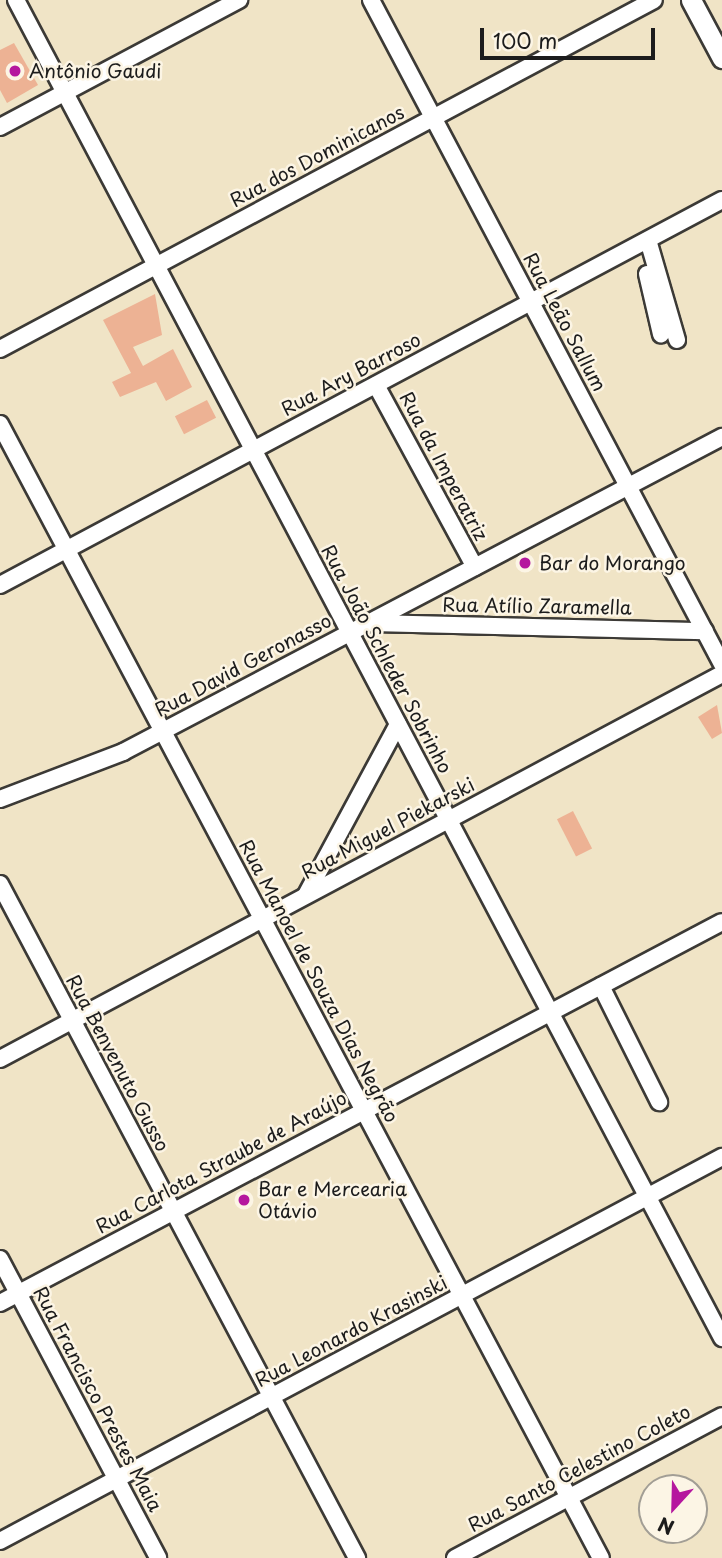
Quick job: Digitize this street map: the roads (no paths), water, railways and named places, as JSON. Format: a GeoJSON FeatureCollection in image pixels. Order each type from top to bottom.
{"type":"FeatureCollection","features":[{"type":"Feature","properties":{"kind":"main road"},"geometry":{"type":"LineString","coordinates":[[691,0],[722,58]]}},
{"type":"Feature","properties":{"kind":"street","name":"Rua João Schleder Sobrinho"},"geometry":{"type":"LineString","coordinates":[[16,0],[722,1338]]}},
{"type":"Feature","properties":{"kind":"street"},"geometry":{"type":"LineString","coordinates":[[0,127],[239,0]]}},
{"type":"Feature","properties":{"kind":"street","name":"Rua Leão Sallum"},"geometry":{"type":"LineString","coordinates":[[371,0],[722,664]]}},
{"type":"Feature","properties":{"kind":"street","name":"Rua dos Dominicanos"},"geometry":{"type":"LineString","coordinates":[[0,349],[654,0]]}},
{"type":"Feature","properties":{"kind":"street","name":"Rua Ary Barroso"},"geometry":{"type":"LineString","coordinates":[[0,585],[722,200]]}},
{"type":"Feature","properties":{"kind":"street"},"geometry":{"type":"LineString","coordinates":[[643,242],[669,337]]}},
{"type":"Feature","properties":{"kind":"street","name":"Rua da Imperatriz"},"geometry":{"type":"LineString","coordinates":[[376,385],[475,567]]}},
{"type":"Feature","properties":{"kind":"street","name":"Rua Manoel de Souza Dias Negrão"},"geometry":{"type":"LineString","coordinates":[[0,424],[601,1558]]}},
{"type":"Feature","properties":{"kind":"street","name":"Rua David Geronasso"},"geometry":{"type":"LineString","coordinates":[[0,799],[69,777],[163,731],[722,437]]}},
{"type":"Feature","properties":{"kind":"street","name":"Rua Atílio Zaramella"},"geometry":{"type":"LineString","coordinates":[[368,623],[705,631]]}},
{"type":"Feature","properties":{"kind":"street","name":"Rua Miguel Piekarski"},"geometry":{"type":"LineString","coordinates":[[0,1059],[722,674]]}},
{"type":"Feature","properties":{"kind":"street"},"geometry":{"type":"LineString","coordinates":[[306,896],[398,724]]}},
{"type":"Feature","properties":{"kind":"street","name":"Rua Benvenuto Gusso"},"geometry":{"type":"LineString","coordinates":[[0,884],[357,1558]]}},
{"type":"Feature","properties":{"kind":"street","name":"Rua Carlota Straube de Araújo"},"geometry":{"type":"LineString","coordinates":[[0,1303],[722,922]]}},
{"type":"Feature","properties":{"kind":"street"},"geometry":{"type":"LineString","coordinates":[[601,986],[659,1102]]}},
{"type":"Feature","properties":{"kind":"street","name":"Rua Leonardo Krasinski"},"geometry":{"type":"LineString","coordinates":[[0,1541],[722,1157]]}},
{"type":"Feature","properties":{"kind":"street","name":"Rua Francisco Prestes Maia"},"geometry":{"type":"LineString","coordinates":[[0,1259],[158,1558]]}},
{"type":"Feature","properties":{"kind":"street","name":"Rua Santo Celestino Coleto"},"geometry":{"type":"LineString","coordinates":[[455,1558],[722,1416]]}},
{"type":"Feature","properties":{"kind":"place","name":"Antônio Gaudi"},"geometry":{"type":"Point","coordinates":[15,71]}},
{"type":"Feature","properties":{"kind":"place","name":"Bar do Morango"},"geometry":{"type":"Point","coordinates":[525,563]}},
{"type":"Feature","properties":{"kind":"place","name":"Bar e Mercearia Otávio"},"geometry":{"type":"Point","coordinates":[244,1200]}}]}
